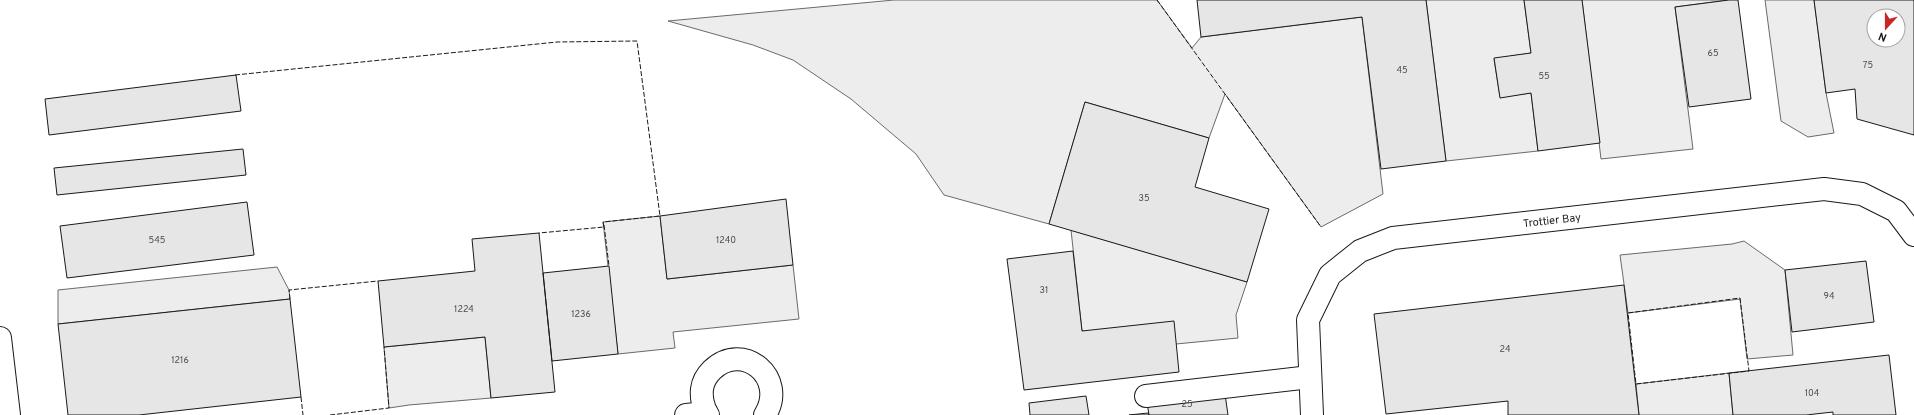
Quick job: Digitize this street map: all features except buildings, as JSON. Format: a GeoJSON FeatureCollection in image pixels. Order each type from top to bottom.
{"type":"FeatureCollection","features":[{"type":"Feature","properties":{"kind":"street","name":"Trottier Bay"},"geometry":{"type":"LineString","coordinates":[[1312,415],[1308,320],[1330,275],[1360,251],[1392,238],[1824,189],[1862,194],[1896,211],[1914,235]]}},
{"type":"Feature","properties":{"kind":"street"},"geometry":{"type":"LineString","coordinates":[[0,338],[9,415]]}},
{"type":"Feature","properties":{"kind":"street"},"geometry":{"type":"LineString","coordinates":[[700,414],[703,385],[708,374],[723,362],[735,359],[748,361],[761,369],[769,378],[773,393],[771,406],[765,415]]}},
{"type":"Feature","properties":{"kind":"street"},"geometry":{"type":"LineString","coordinates":[[1146,396],[1310,377]]}},
{"type":"Feature","properties":{"kind":"shaded area"},"geometry":{"type":"Polygon","coordinates":[[[894,0],[1157,0],[1192,48],[1201,37],[1362,17],[1383,194],[1321,227],[1225,94],[1209,138],[1085,102],[1049,224],[944,195],[916,154],[851,99],[793,60],[753,45],[668,21],[894,0]]]}},
{"type":"Feature","properties":{"kind":"shaded area"},"geometry":{"type":"Polygon","coordinates":[[[1426,0],[1524,0],[1531,53],[1494,59],[1500,97],[1531,93],[1538,151],[1446,161],[1426,0]]]}},
{"type":"Feature","properties":{"kind":"shaded area"},"geometry":{"type":"Polygon","coordinates":[[[1582,0],[1729,0],[1675,7],[1693,149],[1601,159],[1582,0]]]}},
{"type":"Feature","properties":{"kind":"shaded area"},"geometry":{"type":"Polygon","coordinates":[[[1765,0],[1814,0],[1826,93],[1834,133],[1808,137],[1781,121],[1765,0]]]}},
{"type":"Feature","properties":{"kind":"shaded area"},"geometry":{"type":"Polygon","coordinates":[[[660,216],[667,279],[793,265],[799,319],[673,332],[675,348],[618,354],[603,222],[660,216]]]}},
{"type":"Feature","properties":{"kind":"shaded area"},"geometry":{"type":"Polygon","coordinates":[[[1071,230],[1247,282],[1236,315],[1238,338],[1176,344],[1082,331],[1071,230]]]}},
{"type":"Feature","properties":{"kind":"shaded area"},"geometry":{"type":"Polygon","coordinates":[[[1744,241],[1785,270],[1793,355],[1747,359],[1740,299],[1628,313],[1620,255],[1732,244],[1744,241]]]}},
{"type":"Feature","properties":{"kind":"shaded area"},"geometry":{"type":"Polygon","coordinates":[[[277,267],[289,290],[290,299],[58,324],[58,290],[277,267]]]}},
{"type":"Feature","properties":{"kind":"shaded area"},"geometry":{"type":"Polygon","coordinates":[[[485,337],[491,398],[389,408],[384,347],[485,337]]]}},
{"type":"Feature","properties":{"kind":"shaded area"},"geometry":{"type":"Polygon","coordinates":[[[1729,373],[1733,415],[1639,415],[1636,384],[1729,373]]]}},
{"type":"Feature","properties":{"kind":"fence"},"geometry":{"type":"LineString","coordinates":[[1157,0],[1321,227]]}},
{"type":"Feature","properties":{"kind":"fence"},"geometry":{"type":"LineString","coordinates":[[235,75],[557,42],[637,41],[660,216],[603,222],[604,227],[539,233]]}},
{"type":"Feature","properties":{"kind":"fence"},"geometry":{"type":"LineString","coordinates":[[604,225],[609,266]]}},
{"type":"Feature","properties":{"kind":"fence"},"geometry":{"type":"LineString","coordinates":[[290,299],[289,290],[378,281]]}},
{"type":"Feature","properties":{"kind":"fence"},"geometry":{"type":"LineString","coordinates":[[1740,298],[1749,371],[1636,384],[1628,313],[1740,298]]}},
{"type":"Feature","properties":{"kind":"fence"},"geometry":{"type":"LineString","coordinates":[[330,415],[389,408],[384,347]]}},
{"type":"Feature","properties":{"kind":"fence"},"geometry":{"type":"LineString","coordinates":[[301,397],[303,415]]}}]}
